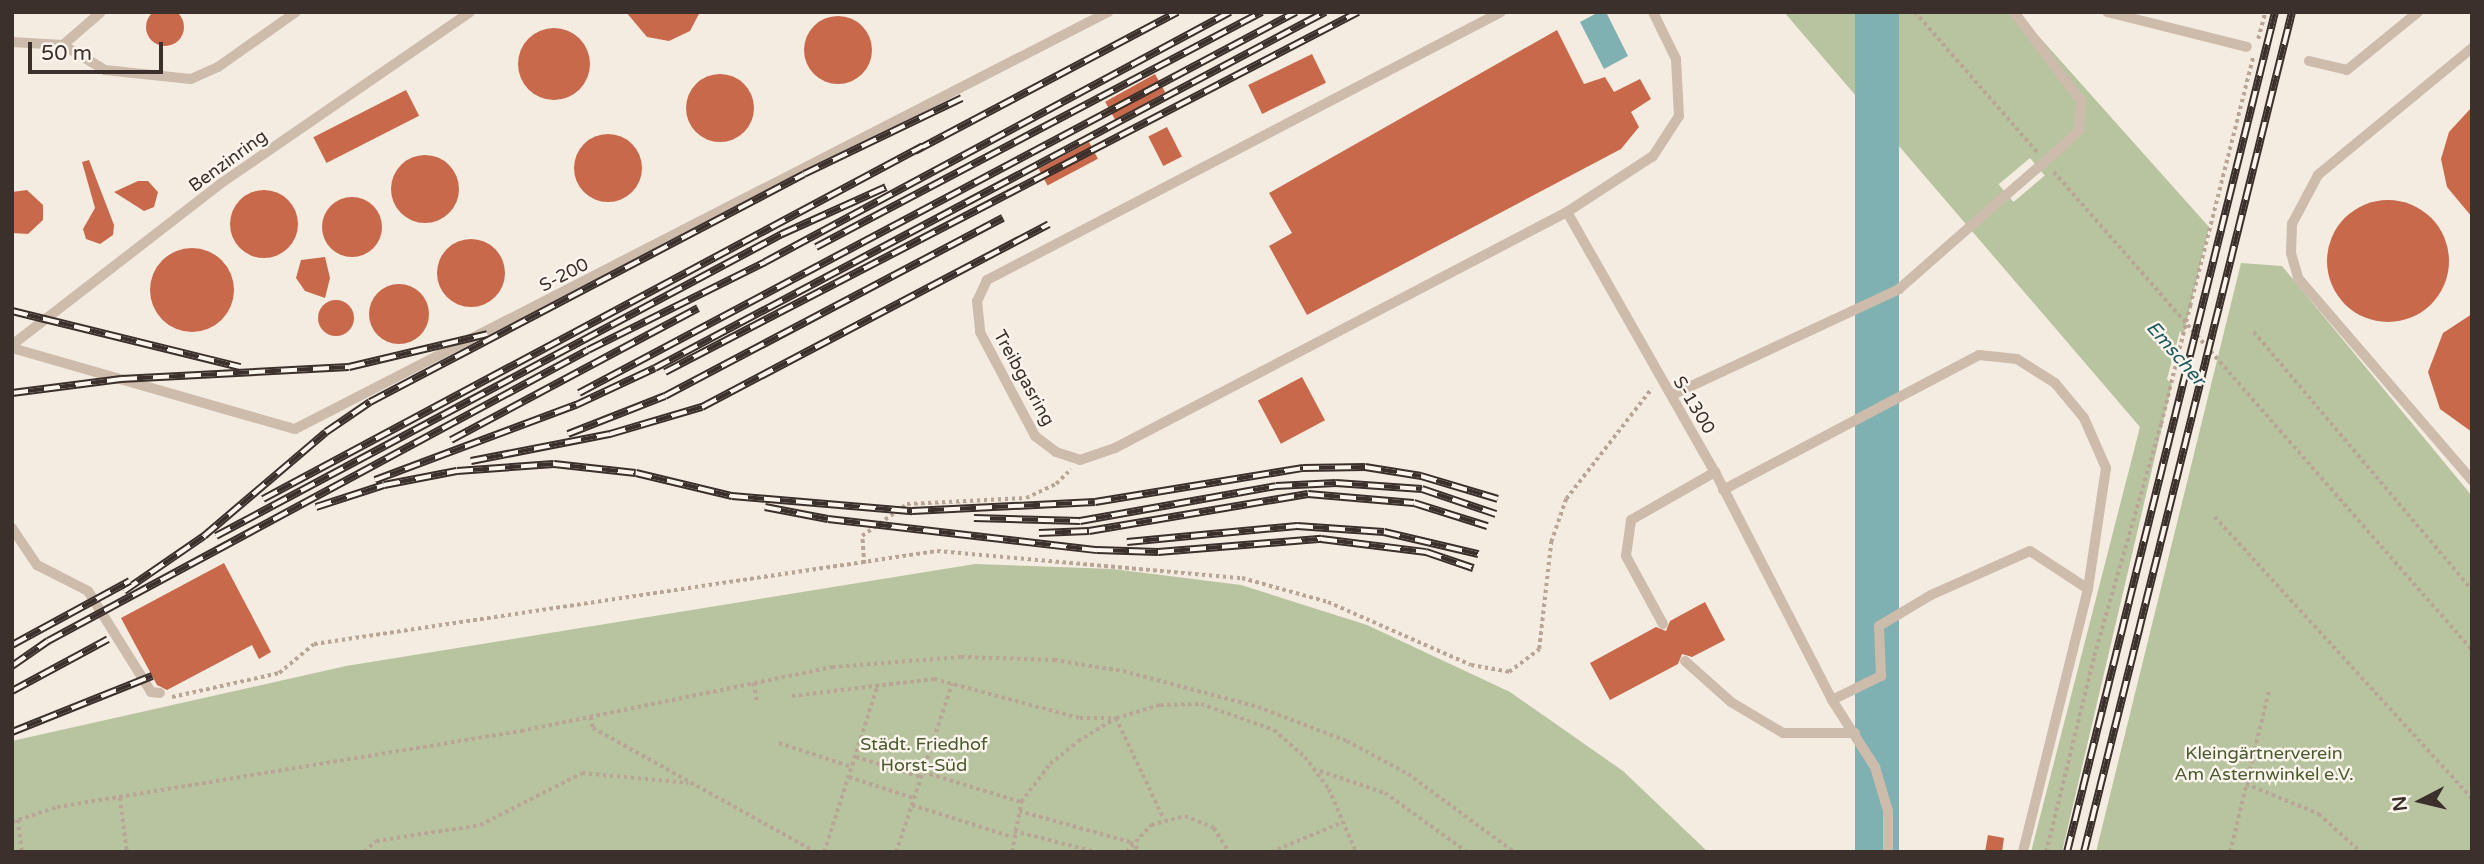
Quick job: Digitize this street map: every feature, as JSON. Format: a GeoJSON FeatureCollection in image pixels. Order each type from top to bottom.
{"type":"FeatureCollection","features":[{"type":"Feature","properties":{"kind":"lane"},"geometry":{"type":"LineString","coordinates":[[63,45],[101,12]]}},
{"type":"Feature","properties":{"kind":"lane"},"geometry":{"type":"LineString","coordinates":[[12,43],[63,45],[105,70],[191,79],[218,67],[296,12]]}},
{"type":"Feature","properties":{"kind":"lane","name":"Benzinring"},"geometry":{"type":"LineString","coordinates":[[12,346],[220,184],[470,12]]}},
{"type":"Feature","properties":{"kind":"lane","name":"S-200"},"geometry":{"type":"LineString","coordinates":[[12,346],[295,429],[1108,12]]}},
{"type":"Feature","properties":{"kind":"lane","name":"Treibgasring"},"geometry":{"type":"LineString","coordinates":[[1080,460],[1056,453],[1035,436],[981,332],[977,301],[987,280],[1501,12]]}},
{"type":"Feature","properties":{"kind":"lane"},"geometry":{"type":"LineString","coordinates":[[1080,460],[1115,448],[1567,212],[1653,156],[1679,116],[1676,59],[1653,12]]}},
{"type":"Feature","properties":{"kind":"lane"},"geometry":{"type":"LineString","coordinates":[[1672,395],[1899,289],[2079,130],[2081,101],[2014,12]]}},
{"type":"Feature","properties":{"kind":"lane"},"geometry":{"type":"LineString","coordinates":[[2107,12],[2246,47]]}},
{"type":"Feature","properties":{"kind":"lane"},"geometry":{"type":"LineString","coordinates":[[2309,61],[2347,71],[2418,12]]}},
{"type":"Feature","properties":{"kind":"lane"},"geometry":{"type":"LineString","coordinates":[[2472,48],[2318,175],[2292,224],[2291,253],[2298,278],[2472,480]]}},
{"type":"Feature","properties":{"kind":"lane","name":"S-1300"},"geometry":{"type":"LineString","coordinates":[[1567,212],[1659,378],[1672,395],[1716,472],[1832,700],[1875,767],[1888,811],[1888,852]]}},
{"type":"Feature","properties":{"kind":"lane"},"geometry":{"type":"LineString","coordinates":[[1723,490],[1979,355],[2017,359],[2055,383],[2069,401],[2106,468],[2088,589],[2023,852]]}},
{"type":"Feature","properties":{"kind":"lane"},"geometry":{"type":"LineString","coordinates":[[1663,624],[1626,556],[1631,520],[1716,472]]}},
{"type":"Feature","properties":{"kind":"lane"},"geometry":{"type":"LineString","coordinates":[[12,528],[37,565],[88,591],[156,693]]}},
{"type":"Feature","properties":{"kind":"lane"},"geometry":{"type":"LineString","coordinates":[[1832,700],[1881,676],[1879,626],[1931,595],[2031,551],[2088,589]]}},
{"type":"Feature","properties":{"kind":"lane"},"geometry":{"type":"LineString","coordinates":[[1685,661],[1731,702],[1783,733],[1855,733]]}},
{"type":"Feature","properties":{"kind":"path"},"geometry":{"type":"LineString","coordinates":[[1915,12],[2043,159]]}},
{"type":"Feature","properties":{"kind":"path"},"geometry":{"type":"LineString","coordinates":[[2046,852],[2094,656],[2161,424],[2265,12]]}},
{"type":"Feature","properties":{"kind":"path"},"geometry":{"type":"LineString","coordinates":[[2052,169],[2472,650]]}},
{"type":"Feature","properties":{"kind":"path"},"geometry":{"type":"LineString","coordinates":[[2254,332],[2472,590]]}},
{"type":"Feature","properties":{"kind":"path"},"geometry":{"type":"LineString","coordinates":[[156,693],[158,700],[279,673],[314,644],[937,551],[993,552],[1242,578],[1328,602],[1471,665],[1509,672],[1539,649],[1551,542],[1566,499],[1659,378]]}},
{"type":"Feature","properties":{"kind":"path"},"geometry":{"type":"LineString","coordinates":[[864,564],[862,536],[907,504],[1026,498],[1056,484],[1080,460]]}},
{"type":"Feature","properties":{"kind":"path"},"geometry":{"type":"LineString","coordinates":[[2215,517],[2472,798]]}},
{"type":"Feature","properties":{"kind":"path"},"geometry":{"type":"LineString","coordinates":[[12,822],[120,797],[591,717],[754,683],[908,657],[1054,660],[1123,671],[1258,707],[1347,741],[1408,774],[1514,852]]}},
{"type":"Feature","properties":{"kind":"path"},"geometry":{"type":"LineString","coordinates":[[792,696],[934,678],[1080,718],[1116,718],[1160,705],[1201,704],[1241,714],[1274,730],[1318,770],[1356,852]]}},
{"type":"Feature","properties":{"kind":"path"},"geometry":{"type":"LineString","coordinates":[[754,683],[757,701]]}},
{"type":"Feature","properties":{"kind":"path"},"geometry":{"type":"LineString","coordinates":[[824,852],[878,684]]}},
{"type":"Feature","properties":{"kind":"path"},"geometry":{"type":"LineString","coordinates":[[896,852],[952,684]]}},
{"type":"Feature","properties":{"kind":"path"},"geometry":{"type":"LineString","coordinates":[[2230,852],[2269,690]]}},
{"type":"Feature","properties":{"kind":"path"},"geometry":{"type":"LineString","coordinates":[[591,717],[593,729],[816,852]]}},
{"type":"Feature","properties":{"kind":"path"},"geometry":{"type":"LineString","coordinates":[[1012,852],[1012,837],[1021,802],[1050,764],[1116,718]]}},
{"type":"Feature","properties":{"kind":"path"},"geometry":{"type":"LineString","coordinates":[[1116,718],[1164,819]]}},
{"type":"Feature","properties":{"kind":"path"},"geometry":{"type":"LineString","coordinates":[[779,743],[852,767]]}},
{"type":"Feature","properties":{"kind":"path"},"geometry":{"type":"LineString","coordinates":[[855,757],[921,777]]}},
{"type":"Feature","properties":{"kind":"path"},"geometry":{"type":"LineString","coordinates":[[1318,770],[1385,793],[1467,852]]}},
{"type":"Feature","properties":{"kind":"path"},"geometry":{"type":"LineString","coordinates":[[923,772],[1021,802]]}},
{"type":"Feature","properties":{"kind":"path"},"geometry":{"type":"LineString","coordinates":[[364,852],[376,841],[480,825],[582,773],[689,783]]}},
{"type":"Feature","properties":{"kind":"path"},"geometry":{"type":"LineString","coordinates":[[849,777],[914,798]]}},
{"type":"Feature","properties":{"kind":"path"},"geometry":{"type":"LineString","coordinates":[[2246,784],[2319,814],[2361,852]]}},
{"type":"Feature","properties":{"kind":"path"},"geometry":{"type":"LineString","coordinates":[[120,797],[127,852]]}},
{"type":"Feature","properties":{"kind":"path"},"geometry":{"type":"LineString","coordinates":[[912,805],[1012,837]]}},
{"type":"Feature","properties":{"kind":"path"},"geometry":{"type":"LineString","coordinates":[[1019,811],[1129,842],[1142,852]]}},
{"type":"Feature","properties":{"kind":"path"},"geometry":{"type":"LineString","coordinates":[[1126,852],[1129,842],[1164,819],[1202,820],[1230,852]]}},
{"type":"Feature","properties":{"kind":"path"},"geometry":{"type":"LineString","coordinates":[[18,820],[22,852]]}},
{"type":"Feature","properties":{"kind":"path"},"geometry":{"type":"LineString","coordinates":[[1272,851],[1343,821]]}},
{"type":"Feature","properties":{"kind":"path"},"geometry":{"type":"LineString","coordinates":[[1014,831],[1095,852]]}},
{"type":"Feature","properties":{"kind":"green space"},"geometry":{"type":"Polygon","coordinates":[[[1784,12],[2017,12],[2209,227],[2062,852],[2031,852],[2140,427],[1784,12]]]}},
{"type":"Feature","properties":{"kind":"green space","name":"Kleingärtnerverein Am Asternwinkel e.V."},"geometry":{"type":"Polygon","coordinates":[[[2241,263],[2282,266],[2472,496],[2472,852],[2096,852],[2241,263]]]}},
{"type":"Feature","properties":{"kind":"green space","name":"Städt. Friedhof Horst-Süd"},"geometry":{"type":"Polygon","coordinates":[[[975,564],[1113,569],[1241,585],[1367,625],[1510,692],[1623,771],[1708,852],[12,852],[12,741],[346,666],[975,564]]]}},
{"type":"Feature","properties":{"kind":"water"},"geometry":{"type":"Polygon","coordinates":[[[1599,12],[1606,12],[1628,56],[1604,69],[1580,22],[1599,12]]]}},
{"type":"Feature","properties":{"kind":"water"},"geometry":{"type":"Polygon","coordinates":[[[1855,12],[1899,12],[1899,852],[1855,852],[1855,12]]]}},
{"type":"Feature","properties":{"kind":"pier"},"geometry":{"type":"Polygon","coordinates":[[[2030,158],[2045,176],[2013,202],[1999,184],[2030,158]]]}},
{"type":"Feature","properties":{"kind":"pier"},"geometry":{"type":"Polygon","coordinates":[[[2180,331],[2213,369],[2200,417],[2167,379],[2180,331]]]}},
{"type":"Feature","properties":{"kind":"building"},"geometry":{"type":"Polygon","coordinates":[[[165,8],[179,13],[184,27],[179,41],[165,46],[151,41],[146,27],[151,13],[165,8]]]}},
{"type":"Feature","properties":{"kind":"building"},"geometry":{"type":"Polygon","coordinates":[[[626,12],[700,12],[690,31],[669,41],[647,37],[626,12]]]}},
{"type":"Feature","properties":{"kind":"building"},"geometry":{"type":"Polygon","coordinates":[[[838,16],[851,19],[862,26],[869,37],[872,50],[869,63],[862,74],[851,81],[838,84],[825,81],[814,74],[807,63],[804,50],[807,37],[814,26],[825,19],[838,16]]]}},
{"type":"Feature","properties":{"kind":"building"},"geometry":{"type":"Polygon","coordinates":[[[561,28],[580,38],[588,50],[588,78],[580,90],[568,98],[547,100],[528,90],[520,78],[518,57],[528,38],[540,30],[561,28]]]}},
{"type":"Feature","properties":{"kind":"building"},"geometry":{"type":"Polygon","coordinates":[[[1557,30],[1584,84],[1605,77],[1614,92],[1640,79],[1651,99],[1631,112],[1639,127],[1621,149],[1307,315],[1269,246],[1292,233],[1269,193],[1557,30]]]}},
{"type":"Feature","properties":{"kind":"building"},"geometry":{"type":"Polygon","coordinates":[[[1312,54],[1326,83],[1262,114],[1248,85],[1312,54]]]}},
{"type":"Feature","properties":{"kind":"building"},"geometry":{"type":"Polygon","coordinates":[[[720,74],[733,77],[744,84],[751,95],[754,108],[751,121],[744,132],[733,139],[720,142],[707,139],[696,132],[689,121],[686,108],[689,95],[696,84],[707,77],[720,74]]]}},
{"type":"Feature","properties":{"kind":"building"},"geometry":{"type":"Polygon","coordinates":[[[1155,74],[1165,92],[1115,120],[1105,102],[1155,74]]]}},
{"type":"Feature","properties":{"kind":"building"},"geometry":{"type":"Polygon","coordinates":[[[406,90],[419,116],[327,163],[313,137],[406,90]]]}},
{"type":"Feature","properties":{"kind":"building"},"geometry":{"type":"Polygon","coordinates":[[[2472,107],[2472,217],[2447,187],[2441,159],[2449,132],[2472,107]]]}},
{"type":"Feature","properties":{"kind":"building"},"geometry":{"type":"Polygon","coordinates":[[[1167,127],[1182,156],[1163,166],[1148,137],[1167,127]]]}},
{"type":"Feature","properties":{"kind":"building"},"geometry":{"type":"Polygon","coordinates":[[[608,134],[621,137],[632,144],[639,155],[642,168],[639,181],[632,192],[621,199],[608,202],[595,199],[584,192],[577,181],[574,168],[577,155],[584,144],[595,137],[608,134]]]}},
{"type":"Feature","properties":{"kind":"building"},"geometry":{"type":"Polygon","coordinates":[[[1089,142],[1098,159],[1048,186],[1039,169],[1089,142]]]}},
{"type":"Feature","properties":{"kind":"building"},"geometry":{"type":"Polygon","coordinates":[[[432,155],[453,170],[459,182],[457,202],[449,213],[432,223],[418,223],[401,213],[393,202],[391,182],[401,165],[412,157],[432,155]]]}},
{"type":"Feature","properties":{"kind":"building"},"geometry":{"type":"Polygon","coordinates":[[[89,160],[114,225],[113,235],[100,244],[86,239],[83,229],[95,208],[82,162],[89,160]]]}},
{"type":"Feature","properties":{"kind":"building"},"geometry":{"type":"Polygon","coordinates":[[[138,181],[148,181],[158,192],[154,207],[144,211],[114,192],[138,181]]]}},
{"type":"Feature","properties":{"kind":"building"},"geometry":{"type":"Polygon","coordinates":[[[27,190],[43,205],[43,220],[28,234],[12,233],[12,192],[27,190]]]}},
{"type":"Feature","properties":{"kind":"building"},"geometry":{"type":"Polygon","coordinates":[[[257,190],[271,190],[283,195],[293,205],[298,224],[293,243],[283,253],[271,258],[257,258],[245,253],[235,243],[230,231],[230,217],[235,205],[245,195],[257,190]]]}},
{"type":"Feature","properties":{"kind":"building"},"geometry":{"type":"Polygon","coordinates":[[[346,197],[358,197],[377,210],[382,227],[380,239],[369,252],[358,257],[346,257],[327,244],[322,233],[322,221],[335,202],[346,197]]]}},
{"type":"Feature","properties":{"kind":"building"},"geometry":{"type":"Polygon","coordinates":[[[2388,200],[2411,205],[2431,218],[2444,238],[2449,261],[2444,284],[2431,304],[2411,317],[2388,322],[2365,317],[2345,304],[2332,284],[2327,261],[2332,238],[2345,218],[2365,205],[2388,200]]]}},
{"type":"Feature","properties":{"kind":"building"},"geometry":{"type":"Polygon","coordinates":[[[478,239],[499,254],[505,266],[503,286],[495,297],[478,307],[464,307],[447,297],[439,286],[437,266],[447,249],[458,241],[478,239]]]}},
{"type":"Feature","properties":{"kind":"building"},"geometry":{"type":"Polygon","coordinates":[[[184,248],[200,248],[216,255],[227,266],[234,282],[231,306],[222,320],[200,332],[184,332],[168,325],[157,314],[150,298],[150,282],[157,266],[168,255],[184,248]]]}},
{"type":"Feature","properties":{"kind":"building"},"geometry":{"type":"Polygon","coordinates":[[[325,257],[330,278],[325,298],[305,291],[296,278],[301,260],[325,257]]]}},
{"type":"Feature","properties":{"kind":"building"},"geometry":{"type":"Polygon","coordinates":[[[393,284],[405,284],[424,297],[429,314],[427,326],[416,339],[405,344],[393,344],[374,331],[369,320],[369,308],[382,289],[393,284]]]}},
{"type":"Feature","properties":{"kind":"building"},"geometry":{"type":"Polygon","coordinates":[[[336,300],[349,305],[354,318],[349,331],[336,336],[323,331],[318,318],[323,305],[336,300]]]}},
{"type":"Feature","properties":{"kind":"building"},"geometry":{"type":"Polygon","coordinates":[[[2472,314],[2472,432],[2440,409],[2428,372],[2443,333],[2472,314]]]}},
{"type":"Feature","properties":{"kind":"building"},"geometry":{"type":"Polygon","coordinates":[[[1302,377],[1325,420],[1281,444],[1258,400],[1302,377]]]}},
{"type":"Feature","properties":{"kind":"building"},"geometry":{"type":"Polygon","coordinates":[[[224,563],[271,652],[259,659],[252,645],[167,690],[157,685],[121,618],[224,563]]]}},
{"type":"Feature","properties":{"kind":"building"},"geometry":{"type":"Polygon","coordinates":[[[1705,602],[1725,640],[1692,657],[1682,654],[1678,664],[1610,700],[1590,663],[1656,627],[1666,631],[1670,621],[1705,602]]]}},
{"type":"Feature","properties":{"kind":"building"},"geometry":{"type":"Polygon","coordinates":[[[1988,835],[2004,838],[2002,852],[1985,852],[1988,835]]]}},
{"type":"Feature","properties":{"kind":"railway"},"geometry":{"type":"LineString","coordinates":[[915,151],[1178,12]]}},
{"type":"Feature","properties":{"kind":"railway"},"geometry":{"type":"LineString","coordinates":[[12,666],[48,641],[588,350],[765,262],[1230,12]]}},
{"type":"Feature","properties":{"kind":"railway"},"geometry":{"type":"LineString","coordinates":[[816,247],[1262,12]]}},
{"type":"Feature","properties":{"kind":"railway"},"geometry":{"type":"LineString","coordinates":[[579,393],[1296,12]]}},
{"type":"Feature","properties":{"kind":"railway"},"geometry":{"type":"LineString","coordinates":[[375,480],[576,405],[655,368],[1325,12]]}},
{"type":"Feature","properties":{"kind":"railway"},"geometry":{"type":"LineString","coordinates":[[665,372],[1358,12]]}},
{"type":"Feature","properties":{"kind":"railway"},"geometry":{"type":"LineString","coordinates":[[2067,852],[2275,12]]}},
{"type":"Feature","properties":{"kind":"railway"},"geometry":{"type":"LineString","coordinates":[[2084,852],[2292,12]]}},
{"type":"Feature","properties":{"kind":"railway"},"geometry":{"type":"LineString","coordinates":[[124,591],[204,536],[326,432],[370,402],[804,174],[962,98]]}},
{"type":"Feature","properties":{"kind":"railway"},"geometry":{"type":"LineString","coordinates":[[263,499],[923,146]]}},
{"type":"Feature","properties":{"kind":"railway"},"geometry":{"type":"LineString","coordinates":[[216,536],[782,234],[886,187]]}},
{"type":"Feature","properties":{"kind":"railway"},"geometry":{"type":"LineString","coordinates":[[568,434],[665,396],[1003,218]]}},
{"type":"Feature","properties":{"kind":"railway"},"geometry":{"type":"LineString","coordinates":[[471,461],[610,434],[702,407],[1049,224]]}},
{"type":"Feature","properties":{"kind":"railway"},"geometry":{"type":"LineString","coordinates":[[451,440],[698,308]]}},
{"type":"Feature","properties":{"kind":"railway"},"geometry":{"type":"LineString","coordinates":[[12,311],[240,367]]}},
{"type":"Feature","properties":{"kind":"railway"},"geometry":{"type":"LineString","coordinates":[[12,393],[121,379],[349,367],[487,334]]}},
{"type":"Feature","properties":{"kind":"railway"},"geometry":{"type":"LineString","coordinates":[[316,507],[384,485],[457,471],[554,464],[636,473],[732,496],[912,511],[1095,502],[1303,468],[1365,467],[1421,476],[1498,499]]}},
{"type":"Feature","properties":{"kind":"railway"},"geometry":{"type":"LineString","coordinates":[[974,518],[1080,521],[1276,486],[1336,483],[1422,489],[1496,514]]}},
{"type":"Feature","properties":{"kind":"railway"},"geometry":{"type":"LineString","coordinates":[[1039,533],[1089,531],[1308,494],[1414,503],[1487,526]]}},
{"type":"Feature","properties":{"kind":"railway"},"geometry":{"type":"LineString","coordinates":[[765,507],[828,519],[1097,550],[1158,552],[1321,539],[1426,552],[1473,568]]}},
{"type":"Feature","properties":{"kind":"railway"},"geometry":{"type":"LineString","coordinates":[[1127,542],[1297,526],[1384,532],[1478,554]]}},
{"type":"Feature","properties":{"kind":"railway"},"geometry":{"type":"LineString","coordinates":[[12,645],[130,581]]}},
{"type":"Feature","properties":{"kind":"railway"},"geometry":{"type":"LineString","coordinates":[[12,691],[108,639]]}},
{"type":"Feature","properties":{"kind":"railway"},"geometry":{"type":"LineString","coordinates":[[12,732],[152,676]]}},
{"type":"Feature","properties":{"kind":"water label","name":"Emscher"},"geometry":{"type":"Point","coordinates":[2175,354]}}]}
